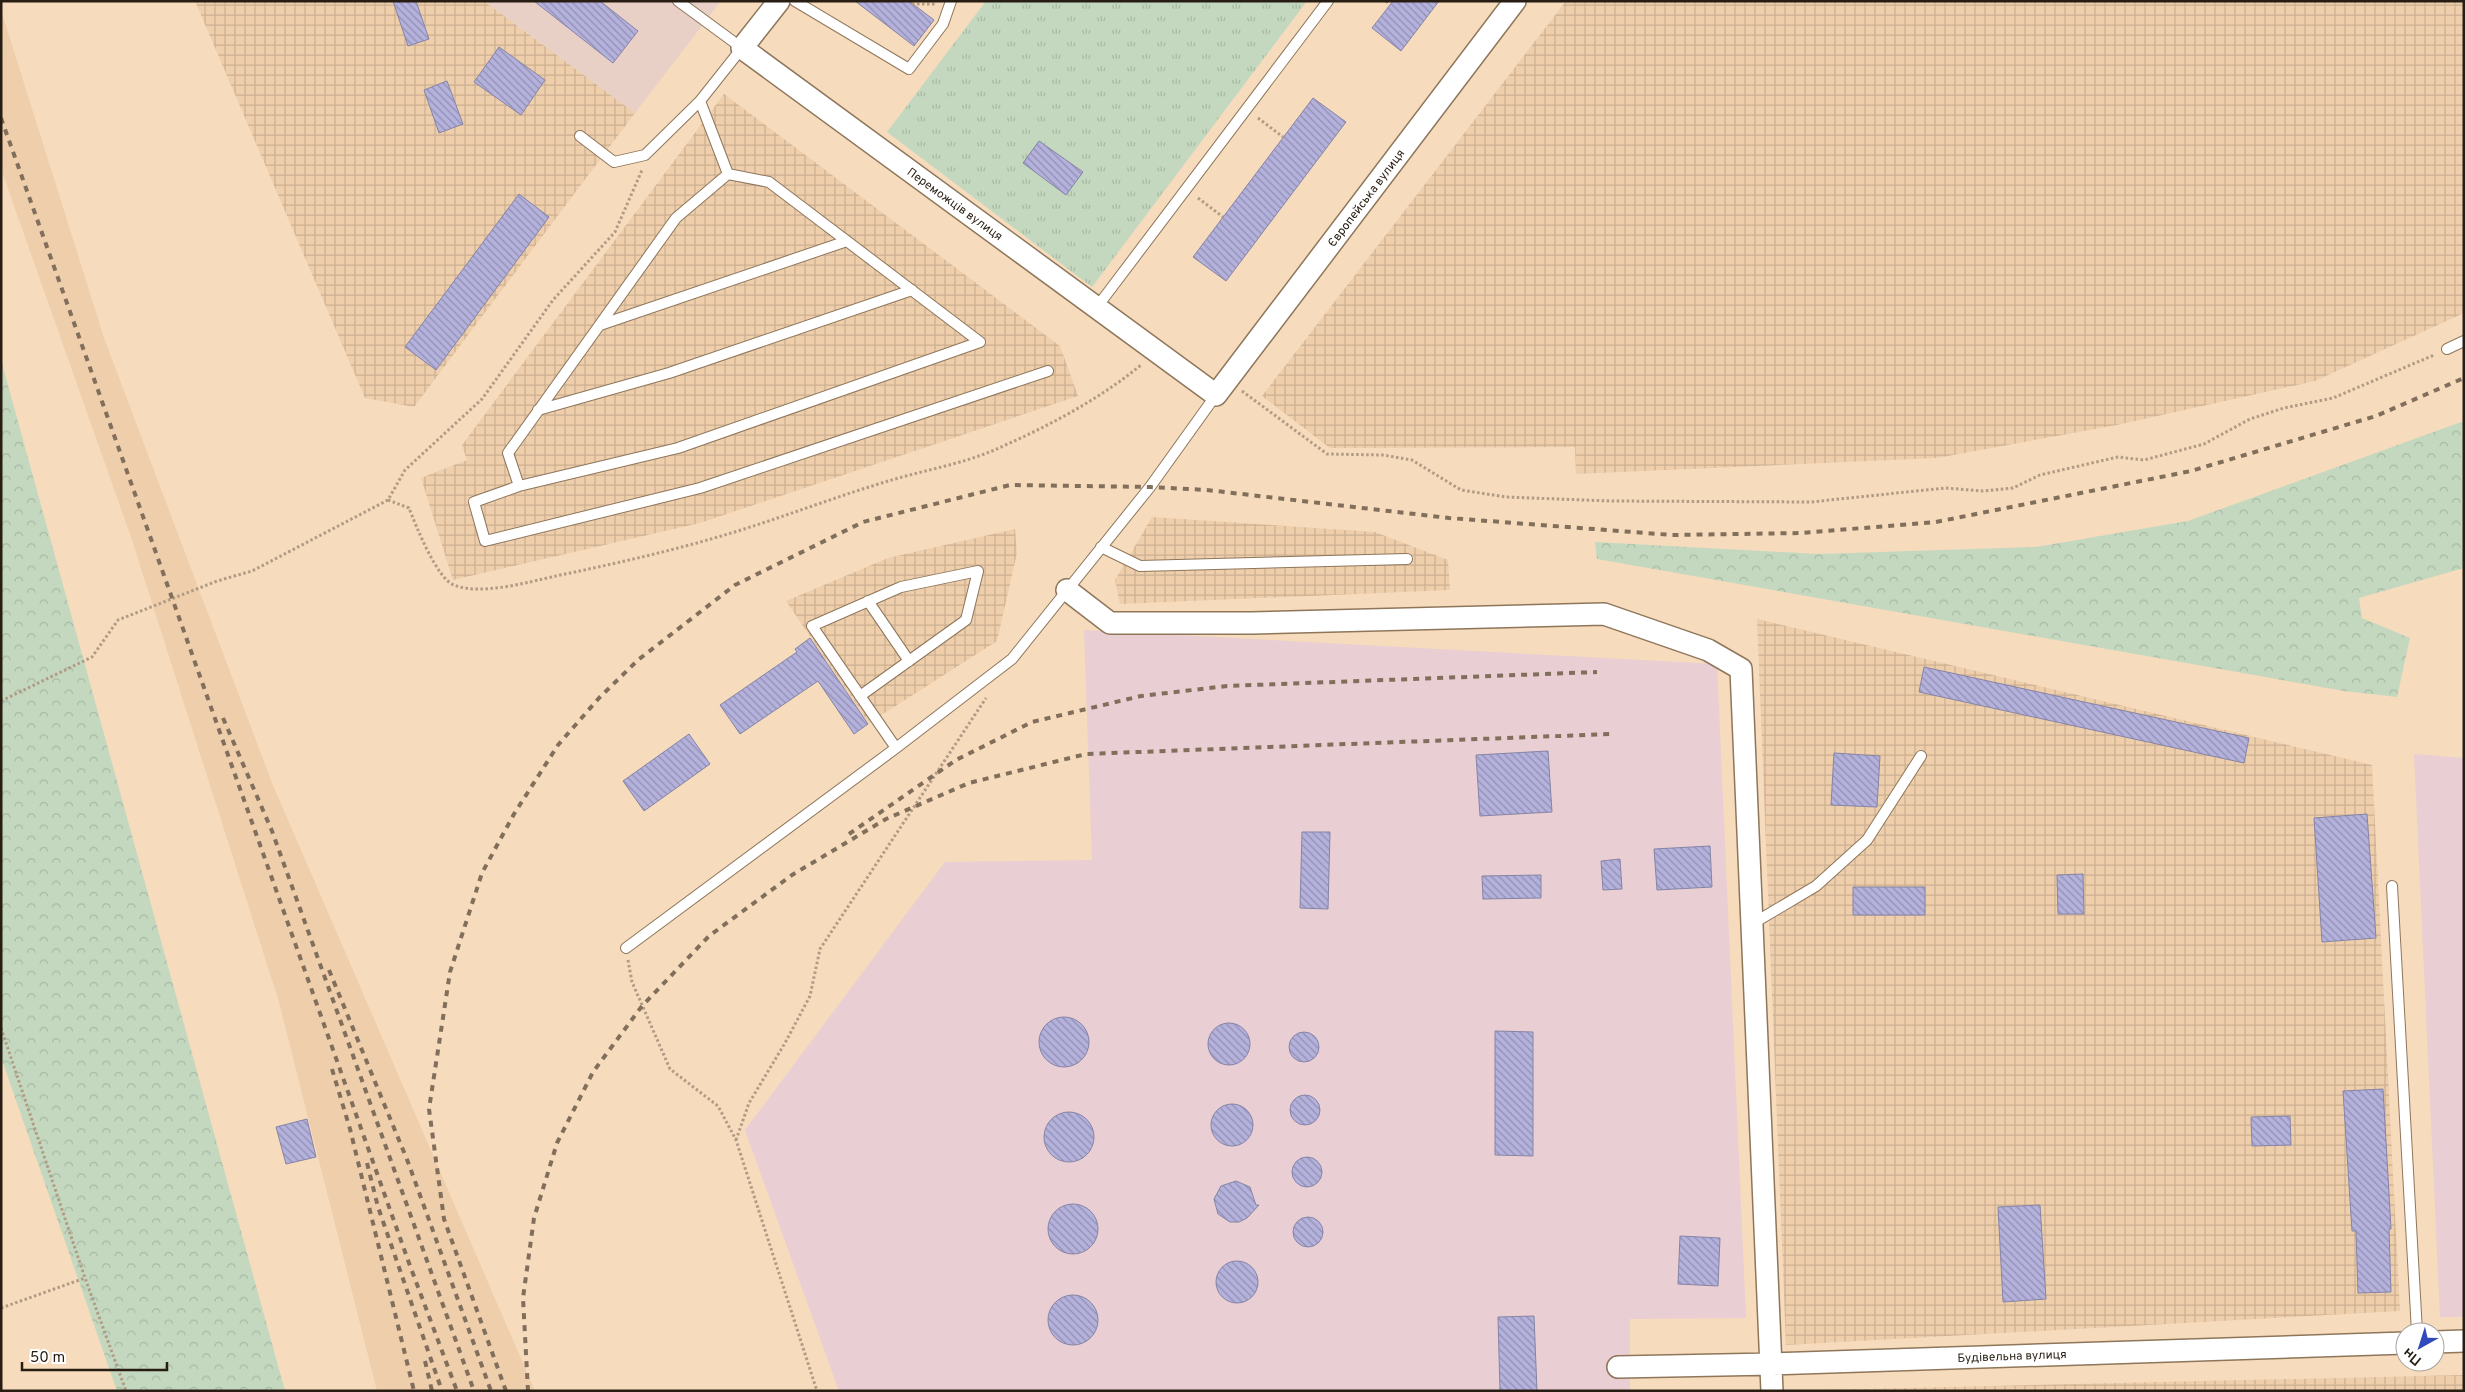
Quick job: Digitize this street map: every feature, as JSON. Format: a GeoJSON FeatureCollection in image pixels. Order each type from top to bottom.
{"type":"FeatureCollection","features":[{"type":"Feature","properties":{"kind":"street"},"geometry":{"type":"LineString","coordinates":[[742,48],[779,1]]}},
{"type":"Feature","properties":{"kind":"street","name":"Європейська вулиця"},"geometry":{"type":"LineString","coordinates":[[1222,388],[1515,1]]}},
{"type":"Feature","properties":{"kind":"street","name":"Переможців вулиця"},"geometry":{"type":"LineString","coordinates":[[742,48],[1157,352],[1222,388]]}},
{"type":"Feature","properties":{"kind":"street"},"geometry":{"type":"LineString","coordinates":[[1067,590],[1110,623],[1252,623],[1604,614],[1708,650],[1741,669],[1772,1391]]}},
{"type":"Feature","properties":{"kind":"street"},"geometry":{"type":"LineString","coordinates":[[2445,1342],[2464,1341]]}},
{"type":"Feature","properties":{"kind":"street","name":"Будівельна вулиця"},"geometry":{"type":"LineString","coordinates":[[1618,1367],[1772,1364],[2395,1343]]}},
{"type":"Feature","properties":{"kind":"lane"},"geometry":{"type":"LineString","coordinates":[[580,136],[614,162],[645,155],[700,101],[742,48],[678,1]]}},
{"type":"Feature","properties":{"kind":"lane"},"geometry":{"type":"LineString","coordinates":[[795,1],[909,69],[943,24],[950,3]]}},
{"type":"Feature","properties":{"kind":"lane"},"geometry":{"type":"LineString","coordinates":[[1097,307],[1328,1]]}},
{"type":"Feature","properties":{"kind":"lane"},"geometry":{"type":"LineString","coordinates":[[700,101],[728,174]]}},
{"type":"Feature","properties":{"kind":"lane"},"geometry":{"type":"LineString","coordinates":[[728,174],[769,182],[980,342],[678,448],[519,486],[474,502],[485,542],[700,488],[1048,371]]}},
{"type":"Feature","properties":{"kind":"lane"},"geometry":{"type":"LineString","coordinates":[[519,486],[508,453],[676,218],[728,174]]}},
{"type":"Feature","properties":{"kind":"lane"},"geometry":{"type":"LineString","coordinates":[[600,325],[847,241]]}},
{"type":"Feature","properties":{"kind":"lane"},"geometry":{"type":"LineString","coordinates":[[538,410],[669,373],[912,290]]}},
{"type":"Feature","properties":{"kind":"lane"},"geometry":{"type":"LineString","coordinates":[[2447,349],[2464,341]]}},
{"type":"Feature","properties":{"kind":"lane"},"geometry":{"type":"LineString","coordinates":[[626,948],[896,748],[1012,659],[1150,487],[1222,388]]}},
{"type":"Feature","properties":{"kind":"lane"},"geometry":{"type":"LineString","coordinates":[[1100,547],[1140,566],[1407,559]]}},
{"type":"Feature","properties":{"kind":"lane"},"geometry":{"type":"LineString","coordinates":[[860,696],[966,620],[978,571],[901,587],[812,626],[860,696],[896,748]]}},
{"type":"Feature","properties":{"kind":"lane"},"geometry":{"type":"LineString","coordinates":[[868,601],[909,661]]}},
{"type":"Feature","properties":{"kind":"lane"},"geometry":{"type":"LineString","coordinates":[[1752,924],[1816,886],[1867,840],[1922,756]]}},
{"type":"Feature","properties":{"kind":"lane"},"geometry":{"type":"LineString","coordinates":[[2392,886],[2416,1322]]}},
{"type":"Feature","properties":{"kind":"path"},"geometry":{"type":"LineString","coordinates":[[1386,1],[1390,4]]}},
{"type":"Feature","properties":{"kind":"path"},"geometry":{"type":"LineString","coordinates":[[912,4],[950,3]]}},
{"type":"Feature","properties":{"kind":"path"},"geometry":{"type":"LineString","coordinates":[[1246,109],[1283,137]]}},
{"type":"Feature","properties":{"kind":"path"},"geometry":{"type":"LineString","coordinates":[[1,701],[92,657],[118,620],[217,581],[252,572],[388,500],[405,470],[482,399],[553,300],[616,232],[641,176],[645,155]]}},
{"type":"Feature","properties":{"kind":"path"},"geometry":{"type":"LineString","coordinates":[[1186,189],[1223,217]]}},
{"type":"Feature","properties":{"kind":"path"},"geometry":{"type":"LineString","coordinates":[[1222,388],[1327,454],[1383,455],[1412,460],[1461,490],[1506,497],[1610,501],[1811,502],[1945,488],[1983,491],[2013,488],[2040,474],[2118,457],[2144,460],[2204,444],[2259,416],[2333,398],[2447,349]]}},
{"type":"Feature","properties":{"kind":"path"},"geometry":{"type":"LineString","coordinates":[[388,500],[409,508],[427,547],[440,570],[452,585],[472,590],[517,584],[599,567],[726,534],[884,482],[990,452],[1068,415],[1119,383],[1157,352]]}},
{"type":"Feature","properties":{"kind":"path"},"geometry":{"type":"LineString","coordinates":[[736,1140],[749,1103],[785,1043],[810,996],[820,949],[987,697]]}},
{"type":"Feature","properties":{"kind":"path"},"geometry":{"type":"LineString","coordinates":[[626,948],[632,982],[670,1069],[718,1106],[736,1140],[816,1391]]}},
{"type":"Feature","properties":{"kind":"path"},"geometry":{"type":"LineString","coordinates":[[1,1028],[85,1278],[126,1391]]}},
{"type":"Feature","properties":{"kind":"path"},"geometry":{"type":"LineString","coordinates":[[1,1308],[85,1278]]}},
{"type":"Feature","properties":{"kind":"shaded area"},"geometry":{"type":"Polygon","coordinates":[[[195,1],[484,1],[635,113],[414,407],[365,398],[195,1]]]}},
{"type":"Feature","properties":{"kind":"shaded area"},"geometry":{"type":"Polygon","coordinates":[[[484,1],[721,1],[635,113],[484,1]]]}},
{"type":"Feature","properties":{"kind":"shaded area"},"geometry":{"type":"Polygon","coordinates":[[[1566,1],[2464,1],[2464,313],[2315,381],[2117,425],[1937,458],[1576,474],[1575,447],[1330,448],[1262,396],[1566,1]]]}},
{"type":"Feature","properties":{"kind":"shaded area"},"geometry":{"type":"Polygon","coordinates":[[[1,10],[104,338],[272,783],[535,1391],[377,1391],[279,1002],[132,540],[1,169],[1,10]]]}},
{"type":"Feature","properties":{"kind":"shaded area"},"geometry":{"type":"Polygon","coordinates":[[[724,94],[1060,346],[1078,396],[700,523],[453,580],[421,478],[467,460],[462,445],[724,94]]]}},
{"type":"Feature","properties":{"kind":"shaded area"},"geometry":{"type":"Polygon","coordinates":[[[1152,517],[1375,532],[1448,560],[1450,590],[1120,604],[1115,580],[1152,517]]]}},
{"type":"Feature","properties":{"kind":"shaded area"},"geometry":{"type":"Polygon","coordinates":[[[1015,529],[1017,553],[997,641],[869,723],[786,601],[888,558],[1015,529]]]}},
{"type":"Feature","properties":{"kind":"shaded area"},"geometry":{"type":"Polygon","coordinates":[[[1757,619],[2372,765],[2400,1311],[1786,1345],[1757,619]]]}},
{"type":"Feature","properties":{"kind":"shaded area"},"geometry":{"type":"Polygon","coordinates":[[[1084,630],[1717,664],[1746,1318],[1630,1319],[1630,1391],[839,1391],[745,1130],[945,862],[1092,860],[1084,630]]]}},
{"type":"Feature","properties":{"kind":"shaded area"},"geometry":{"type":"Polygon","coordinates":[[[2414,754],[2464,758],[2464,1317],[2440,1317],[2414,754]]]}},
{"type":"Feature","properties":{"kind":"shaded area"},"geometry":{"type":"Polygon","coordinates":[[[2464,1375],[2464,1391],[1779,1391],[2464,1375]]]}},
{"type":"Feature","properties":{"kind":"green space"},"geometry":{"type":"Polygon","coordinates":[[[986,1],[1307,1],[1092,287],[887,132],[986,1]]]}},
{"type":"Feature","properties":{"kind":"green space"},"geometry":{"type":"Polygon","coordinates":[[[1,360],[285,1391],[117,1391],[1,1057],[1,360]]]}},
{"type":"Feature","properties":{"kind":"green space"},"geometry":{"type":"Polygon","coordinates":[[[2464,421],[2464,568],[2359,598],[2362,618],[2410,638],[2397,697],[2344,691],[1597,559],[1595,542],[1818,554],[2036,547],[2188,521],[2464,421]]]}},
{"type":"Feature","properties":{"kind":"building"},"geometry":{"type":"Polygon","coordinates":[[[393,1],[416,1],[429,39],[408,46],[393,1]]]}},
{"type":"Feature","properties":{"kind":"building"},"geometry":{"type":"Polygon","coordinates":[[[534,1],[600,1],[638,31],[613,63],[534,1]]]}},
{"type":"Feature","properties":{"kind":"building"},"geometry":{"type":"Polygon","coordinates":[[[855,1],[909,1],[934,20],[914,46],[855,1]]]}},
{"type":"Feature","properties":{"kind":"building"},"geometry":{"type":"Polygon","coordinates":[[[1393,1],[1439,1],[1401,51],[1372,28],[1393,1]]]}},
{"type":"Feature","properties":{"kind":"building"},"geometry":{"type":"Polygon","coordinates":[[[499,47],[545,80],[521,115],[474,82],[499,47]]]}},
{"type":"Feature","properties":{"kind":"building"},"geometry":{"type":"Polygon","coordinates":[[[447,81],[463,124],[439,133],[424,90],[447,81]]]}},
{"type":"Feature","properties":{"kind":"building"},"geometry":{"type":"Polygon","coordinates":[[[1313,98],[1346,122],[1226,281],[1193,257],[1313,98]]]}},
{"type":"Feature","properties":{"kind":"building"},"geometry":{"type":"Polygon","coordinates":[[[1039,141],[1083,172],[1066,195],[1023,163],[1039,141]]]}},
{"type":"Feature","properties":{"kind":"building"},"geometry":{"type":"Polygon","coordinates":[[[519,194],[549,217],[436,370],[405,347],[519,194]]]}},
{"type":"Feature","properties":{"kind":"building"},"geometry":{"type":"Polygon","coordinates":[[[810,638],[868,724],[854,734],[818,681],[740,734],[720,705],[797,652],[795,649],[810,638]]]}},
{"type":"Feature","properties":{"kind":"building"},"geometry":{"type":"Polygon","coordinates":[[[1924,667],[2249,738],[2244,763],[1919,692],[1924,667]]]}},
{"type":"Feature","properties":{"kind":"building"},"geometry":{"type":"Polygon","coordinates":[[[689,734],[710,764],[644,811],[623,781],[689,734]]]}},
{"type":"Feature","properties":{"kind":"building"},"geometry":{"type":"Polygon","coordinates":[[[1548,751],[1552,812],[1480,816],[1476,755],[1548,751]]]}},
{"type":"Feature","properties":{"kind":"building"},"geometry":{"type":"Polygon","coordinates":[[[1834,753],[1880,756],[1877,807],[1831,805],[1834,753]]]}},
{"type":"Feature","properties":{"kind":"building"},"geometry":{"type":"Polygon","coordinates":[[[2367,814],[2376,938],[2322,942],[2314,818],[2367,814]]]}},
{"type":"Feature","properties":{"kind":"building"},"geometry":{"type":"Polygon","coordinates":[[[1302,832],[1330,832],[1328,909],[1300,908],[1302,832]]]}},
{"type":"Feature","properties":{"kind":"building"},"geometry":{"type":"Polygon","coordinates":[[[1710,846],[1712,887],[1657,890],[1654,849],[1710,846]]]}},
{"type":"Feature","properties":{"kind":"building"},"geometry":{"type":"Polygon","coordinates":[[[1620,859],[1622,889],[1603,890],[1601,861],[1620,859]]]}},
{"type":"Feature","properties":{"kind":"building"},"geometry":{"type":"Polygon","coordinates":[[[2083,874],[2084,914],[2058,914],[2057,875],[2083,874]]]}},
{"type":"Feature","properties":{"kind":"building"},"geometry":{"type":"Polygon","coordinates":[[[1541,875],[1541,898],[1483,899],[1482,876],[1541,875]]]}},
{"type":"Feature","properties":{"kind":"building"},"geometry":{"type":"Polygon","coordinates":[[[1853,887],[1925,887],[1925,915],[1853,915],[1853,887]]]}},
{"type":"Feature","properties":{"kind":"building"},"geometry":{"type":"Polygon","coordinates":[[[1059,1017],[1069,1017],[1082,1024],[1089,1037],[1089,1047],[1082,1060],[1069,1067],[1059,1067],[1050,1063],[1043,1056],[1039,1047],[1039,1037],[1043,1028],[1050,1021],[1059,1017]]]}},
{"type":"Feature","properties":{"kind":"building"},"geometry":{"type":"Polygon","coordinates":[[[1229,1023],[1244,1029],[1250,1044],[1244,1059],[1229,1065],[1214,1059],[1208,1044],[1214,1029],[1229,1023]]]}},
{"type":"Feature","properties":{"kind":"building"},"geometry":{"type":"Polygon","coordinates":[[[1495,1031],[1533,1032],[1533,1156],[1495,1155],[1495,1031]]]}},
{"type":"Feature","properties":{"kind":"building"},"geometry":{"type":"Polygon","coordinates":[[[1304,1032],[1315,1036],[1319,1047],[1315,1058],[1304,1062],[1293,1058],[1289,1047],[1293,1036],[1304,1032]]]}},
{"type":"Feature","properties":{"kind":"building"},"geometry":{"type":"Polygon","coordinates":[[[2383,1089],[2391,1229],[2389,1229],[2391,1292],[2358,1293],[2356,1231],[2352,1231],[2343,1091],[2383,1089]]]}},
{"type":"Feature","properties":{"kind":"building"},"geometry":{"type":"Polygon","coordinates":[[[1305,1095],[1316,1099],[1320,1110],[1316,1121],[1305,1125],[1294,1121],[1290,1110],[1294,1099],[1305,1095]]]}},
{"type":"Feature","properties":{"kind":"building"},"geometry":{"type":"Polygon","coordinates":[[[1232,1104],[1247,1110],[1253,1125],[1247,1140],[1232,1146],[1217,1140],[1211,1125],[1217,1110],[1232,1104]]]}},
{"type":"Feature","properties":{"kind":"building"},"geometry":{"type":"Polygon","coordinates":[[[1064,1112],[1074,1112],[1087,1119],[1094,1132],[1094,1142],[1087,1155],[1074,1162],[1064,1162],[1055,1158],[1048,1151],[1044,1142],[1044,1132],[1048,1123],[1055,1116],[1064,1112]]]}},
{"type":"Feature","properties":{"kind":"building"},"geometry":{"type":"Polygon","coordinates":[[[2290,1116],[2291,1145],[2252,1146],[2251,1117],[2290,1116]]]}},
{"type":"Feature","properties":{"kind":"building"},"geometry":{"type":"Polygon","coordinates":[[[307,1119],[316,1157],[286,1164],[276,1127],[307,1119]]]}},
{"type":"Feature","properties":{"kind":"building"},"geometry":{"type":"Polygon","coordinates":[[[1307,1157],[1318,1161],[1322,1172],[1318,1183],[1307,1187],[1296,1183],[1292,1172],[1296,1161],[1307,1157]]]}},
{"type":"Feature","properties":{"kind":"building"},"geometry":{"type":"Polygon","coordinates":[[[1236,1181],[1250,1187],[1256,1205],[1259,1205],[1247,1218],[1239,1222],[1230,1222],[1218,1214],[1214,1199],[1221,1186],[1236,1181]]]}},
{"type":"Feature","properties":{"kind":"building"},"geometry":{"type":"Polygon","coordinates":[[[1068,1204],[1078,1204],[1091,1211],[1098,1224],[1098,1234],[1091,1247],[1078,1254],[1068,1254],[1059,1250],[1052,1243],[1048,1234],[1048,1224],[1052,1215],[1059,1208],[1068,1204]]]}},
{"type":"Feature","properties":{"kind":"building"},"geometry":{"type":"Polygon","coordinates":[[[2040,1205],[2046,1299],[2003,1302],[1998,1207],[2040,1205]]]}},
{"type":"Feature","properties":{"kind":"building"},"geometry":{"type":"Polygon","coordinates":[[[1308,1217],[1319,1221],[1323,1232],[1319,1243],[1308,1247],[1297,1243],[1293,1232],[1297,1221],[1308,1217]]]}},
{"type":"Feature","properties":{"kind":"building"},"geometry":{"type":"Polygon","coordinates":[[[1680,1236],[1720,1238],[1718,1286],[1678,1284],[1680,1236]]]}},
{"type":"Feature","properties":{"kind":"building"},"geometry":{"type":"Polygon","coordinates":[[[1237,1261],[1252,1267],[1258,1282],[1252,1297],[1237,1303],[1222,1297],[1216,1282],[1222,1267],[1237,1261]]]}},
{"type":"Feature","properties":{"kind":"building"},"geometry":{"type":"Polygon","coordinates":[[[1068,1295],[1078,1295],[1091,1302],[1098,1315],[1098,1325],[1091,1338],[1078,1345],[1068,1345],[1059,1341],[1052,1334],[1048,1325],[1048,1315],[1052,1306],[1059,1299],[1068,1295]]]}},
{"type":"Feature","properties":{"kind":"building"},"geometry":{"type":"Polygon","coordinates":[[[1534,1316],[1537,1391],[1500,1391],[1498,1317],[1534,1316]]]}},
{"type":"Feature","properties":{"kind":"railway"},"geometry":{"type":"LineString","coordinates":[[1,118],[409,1263],[457,1391]]}},
{"type":"Feature","properties":{"kind":"railway"},"geometry":{"type":"LineString","coordinates":[[506,1391],[444,1219],[429,1109],[450,972],[482,873],[514,814],[558,745],[599,698],[638,660],[735,585],[863,522],[1010,485],[1150,487],[1207,490],[1449,518],[1672,535],[1802,533],[1936,522],[2191,471],[2376,416],[2464,378]]}},
{"type":"Feature","properties":{"kind":"railway"},"geometry":{"type":"LineString","coordinates":[[849,834],[956,760],[1032,722],[1141,696],[1227,686],[1597,672]]}},
{"type":"Feature","properties":{"kind":"railway"},"geometry":{"type":"LineString","coordinates":[[223,718],[272,831],[474,1391]]}},
{"type":"Feature","properties":{"kind":"railway"},"geometry":{"type":"LineString","coordinates":[[528,1391],[523,1298],[534,1218],[557,1143],[593,1072],[642,1006],[709,936],[792,875],[886,819],[969,783],[1086,754],[1611,734]]}},
{"type":"Feature","properties":{"kind":"railway"},"geometry":{"type":"LineString","coordinates":[[329,970],[408,1162],[491,1391]]}},
{"type":"Feature","properties":{"kind":"railway"},"geometry":{"type":"LineString","coordinates":[[332,1069],[350,1129],[414,1391]]}},
{"type":"Feature","properties":{"kind":"railway"},"geometry":{"type":"LineString","coordinates":[[367,1163],[378,1207],[442,1391]]}},
{"type":"Feature","properties":{"kind":"railway"},"geometry":{"type":"LineString","coordinates":[[425,1361],[432,1391]]}}]}
